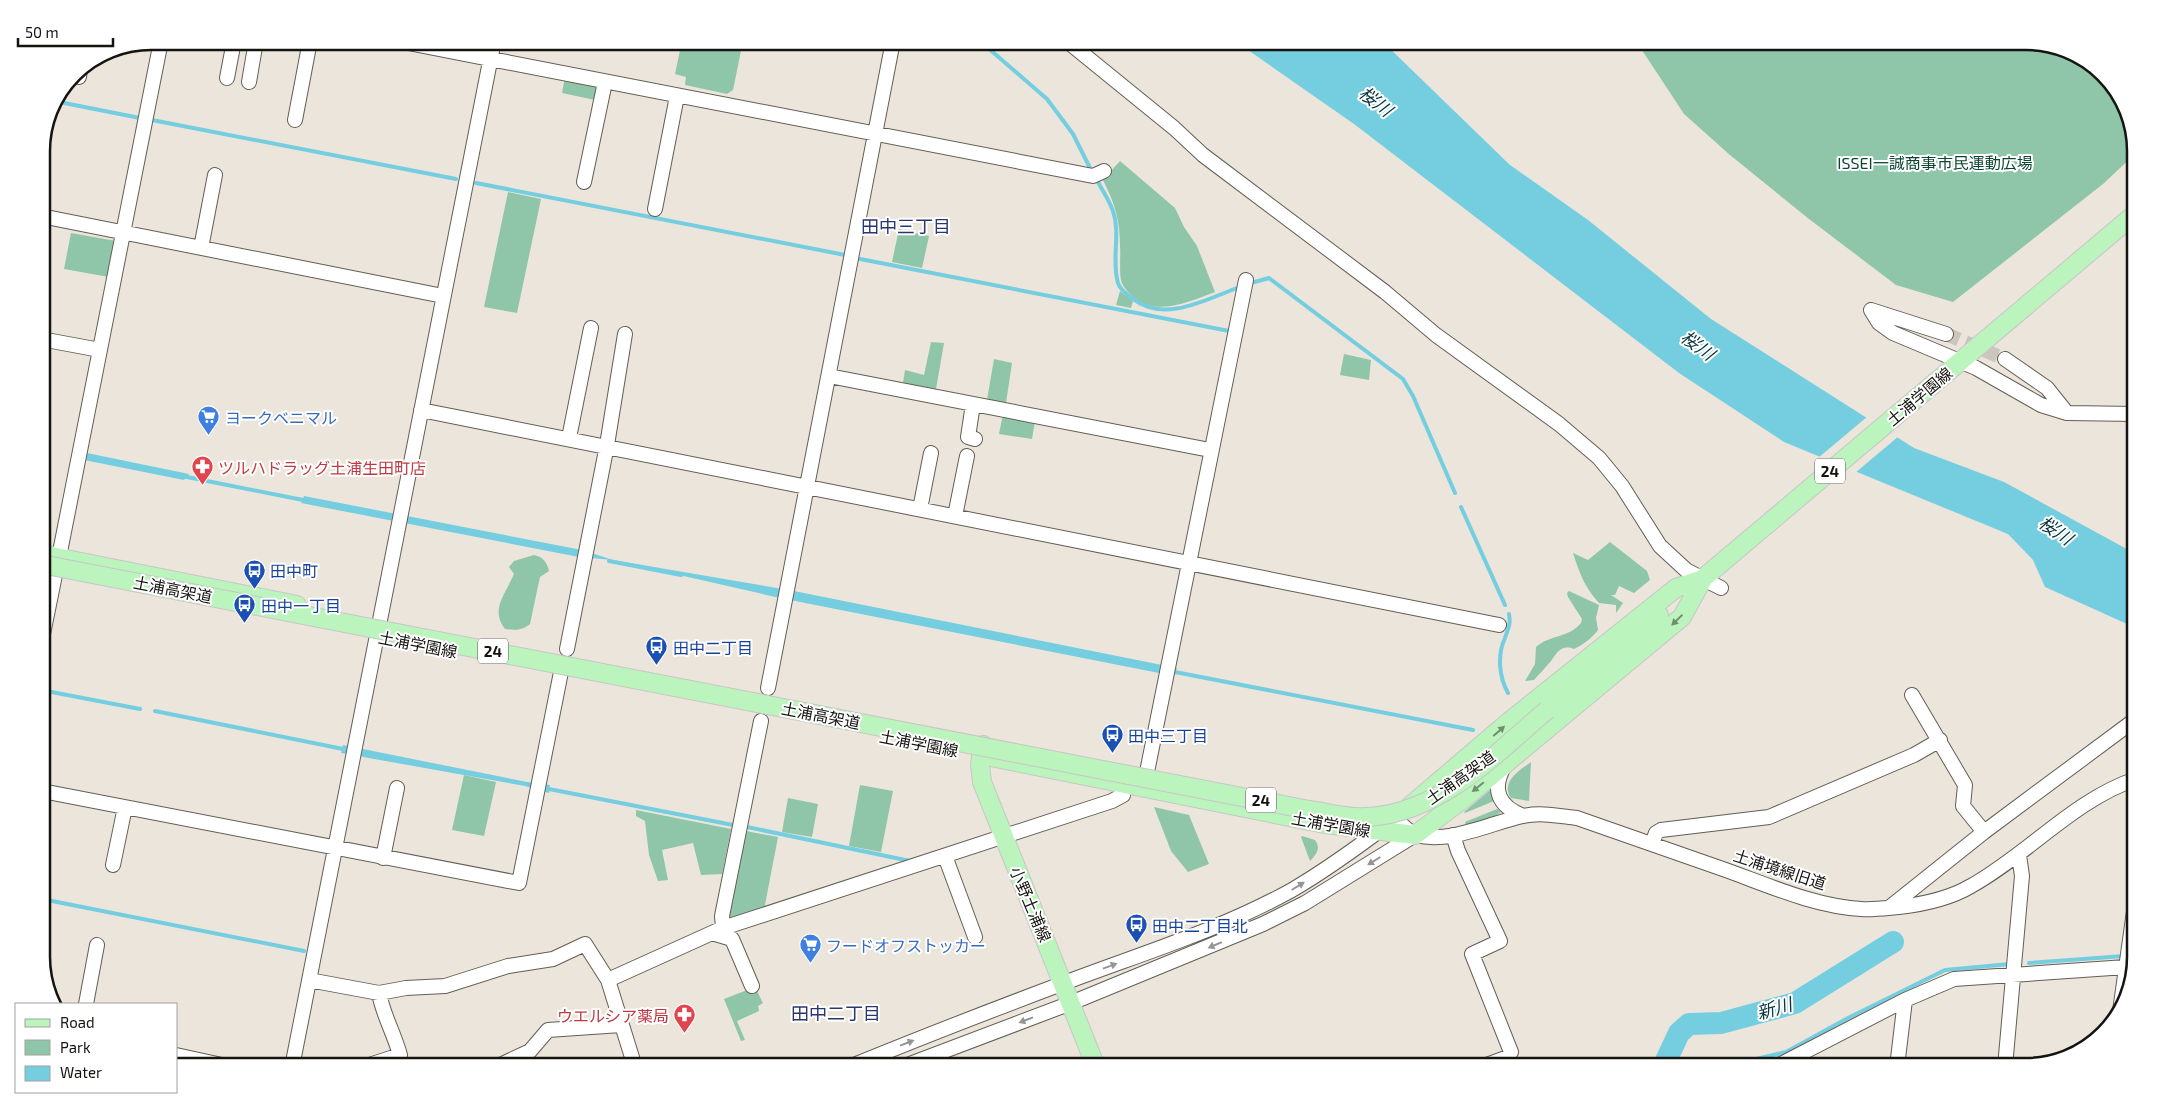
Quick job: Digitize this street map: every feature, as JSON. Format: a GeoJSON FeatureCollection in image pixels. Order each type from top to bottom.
{"type":"FeatureCollection","features":[{"type":"Feature","properties":{"kind":"main road","name":"土浦学園線"},"geometry":{"type":"LineString","coordinates":[[50,555],[561,672],[983,747],[1147,772],[1395,818],[1506,724],[1676,588],[1709,573],[2127,221]]}},
{"type":"Feature","properties":{"kind":"main road","name":"土浦高架道"},"geometry":{"type":"LineString","coordinates":[[50,566],[1354,817],[1398,813],[1435,798],[1461,781],[1709,573]]}},
{"type":"Feature","properties":{"kind":"main road","name":"土浦学園線"},"geometry":{"type":"LineString","coordinates":[[50,573],[378,629],[983,747],[1124,784],[1325,824],[1378,832],[1415,835],[1439,818],[1682,617],[1709,573]]}},
{"type":"Feature","properties":{"kind":"main road","name":"小野土浦線"},"geometry":{"type":"LineString","coordinates":[[983,747],[982,782],[1092,1058]]}},
{"type":"Feature","properties":{"kind":"street"},"geometry":{"type":"LineString","coordinates":[[59,557],[159,50]]}},
{"type":"Feature","properties":{"kind":"street"},"geometry":{"type":"LineString","coordinates":[[227,78],[232,50]]}},
{"type":"Feature","properties":{"kind":"street"},"geometry":{"type":"LineString","coordinates":[[249,82],[254,50]]}},
{"type":"Feature","properties":{"kind":"street"},"geometry":{"type":"LineString","coordinates":[[295,120],[308,50]]}},
{"type":"Feature","properties":{"kind":"street"},"geometry":{"type":"LineString","coordinates":[[442,50],[1093,176],[1104,171]]}},
{"type":"Feature","properties":{"kind":"street"},"geometry":{"type":"LineString","coordinates":[[294,1058],[492,50]]}},
{"type":"Feature","properties":{"kind":"street"},"geometry":{"type":"LineString","coordinates":[[768,688],[891,50]]}},
{"type":"Feature","properties":{"kind":"street"},"geometry":{"type":"LineString","coordinates":[[1078,50],[1174,128],[1202,155],[1385,292],[1436,334],[1559,424],[1592,452],[1622,486],[1660,546],[1686,570],[1709,573],[1721,588]]}},
{"type":"Feature","properties":{"kind":"street"},"geometry":{"type":"LineString","coordinates":[[584,182],[604,82]]}},
{"type":"Feature","properties":{"kind":"street"},"geometry":{"type":"LineString","coordinates":[[655,210],[677,96]]}},
{"type":"Feature","properties":{"kind":"street"},"geometry":{"type":"LineString","coordinates":[[200,248],[215,175]]}},
{"type":"Feature","properties":{"kind":"street"},"geometry":{"type":"LineString","coordinates":[[50,218],[443,296]]}},
{"type":"Feature","properties":{"kind":"street"},"geometry":{"type":"LineString","coordinates":[[1147,772],[1210,450],[1246,280]]}},
{"type":"Feature","properties":{"kind":"street"},"geometry":{"type":"LineString","coordinates":[[1946,334],[1871,310],[1879,323],[1893,333],[1976,368],[2042,405],[2067,413],[2127,414]]}},
{"type":"Feature","properties":{"kind":"street"},"geometry":{"type":"LineString","coordinates":[[569,438],[591,328]]}},
{"type":"Feature","properties":{"kind":"street"},"geometry":{"type":"LineString","coordinates":[[566,649],[607,446],[625,334]]}},
{"type":"Feature","properties":{"kind":"street"},"geometry":{"type":"LineString","coordinates":[[50,341],[100,350]]}},
{"type":"Feature","properties":{"kind":"street"},"geometry":{"type":"LineString","coordinates":[[2005,359],[2047,388],[2067,413]]}},
{"type":"Feature","properties":{"kind":"street"},"geometry":{"type":"LineString","coordinates":[[829,376],[1210,450]]}},
{"type":"Feature","properties":{"kind":"street"},"geometry":{"type":"LineString","coordinates":[[973,404],[968,438],[975,439]]}},
{"type":"Feature","properties":{"kind":"street"},"geometry":{"type":"LineString","coordinates":[[421,410],[1499,625]]}},
{"type":"Feature","properties":{"kind":"street"},"geometry":{"type":"LineString","coordinates":[[920,509],[931,453]]}},
{"type":"Feature","properties":{"kind":"street"},"geometry":{"type":"LineString","coordinates":[[955,516],[967,456]]}},
{"type":"Feature","properties":{"kind":"street"},"geometry":{"type":"LineString","coordinates":[[50,793],[519,883],[561,672]]}},
{"type":"Feature","properties":{"kind":"street"},"geometry":{"type":"LineString","coordinates":[[1912,694],[1965,785],[1963,806],[1984,832]]}},
{"type":"Feature","properties":{"kind":"street"},"geometry":{"type":"LineString","coordinates":[[718,930],[761,721]]}},
{"type":"Feature","properties":{"kind":"street"},"geometry":{"type":"LineString","coordinates":[[1890,907],[1984,832],[2127,726]]}},
{"type":"Feature","properties":{"kind":"street"},"geometry":{"type":"LineString","coordinates":[[1652,844],[1656,833],[1661,830],[1769,817],[1914,755],[1940,740]]}},
{"type":"Feature","properties":{"kind":"street"},"geometry":{"type":"LineString","coordinates":[[1505,764],[1499,775],[1499,796],[1510,811],[1523,816]]}},
{"type":"Feature","properties":{"kind":"street","name":"土浦境線旧道"},"geometry":{"type":"LineString","coordinates":[[1415,835],[1453,835],[1523,816],[1546,814],[1577,818],[1787,893],[1834,905],[1862,909],[1890,907],[1939,900],[1963,891],[1986,878],[2019,855],[2092,801],[2127,783]]}},
{"type":"Feature","properties":{"kind":"street"},"geometry":{"type":"LineString","coordinates":[[608,980],[718,930],[1112,801],[1122,795],[1124,784]]}},
{"type":"Feature","properties":{"kind":"street"},"geometry":{"type":"LineString","coordinates":[[383,858],[397,788]]}},
{"type":"Feature","properties":{"kind":"street"},"geometry":{"type":"LineString","coordinates":[[113,865],[125,807]]}},
{"type":"Feature","properties":{"kind":"street"},"geometry":{"type":"LineString","coordinates":[[872,1058],[1190,936],[1255,909],[1301,884],[1378,832],[1395,818],[1415,835],[1305,903],[1264,924],[1071,1003],[926,1058]]}},
{"type":"Feature","properties":{"kind":"street"},"geometry":{"type":"LineString","coordinates":[[1453,835],[1500,941],[1472,954],[1511,1052],[1505,1058]]}},
{"type":"Feature","properties":{"kind":"street"},"geometry":{"type":"LineString","coordinates":[[2006,1058],[2022,876],[2019,855]]}},
{"type":"Feature","properties":{"kind":"street"},"geometry":{"type":"LineString","coordinates":[[945,856],[975,937]]}},
{"type":"Feature","properties":{"kind":"street"},"geometry":{"type":"LineString","coordinates":[[718,930],[732,940],[752,986]]}},
{"type":"Feature","properties":{"kind":"street"},"geometry":{"type":"LineString","coordinates":[[309,980],[379,993],[406,988],[445,986],[508,966],[553,959],[585,944],[608,980],[632,1058]]}},
{"type":"Feature","properties":{"kind":"street"},"geometry":{"type":"LineString","coordinates":[[86,1003],[97,945]]}},
{"type":"Feature","properties":{"kind":"street"},"geometry":{"type":"LineString","coordinates":[[1793,1058],[1905,1000],[1954,978],[2126,966]]}},
{"type":"Feature","properties":{"kind":"street"},"geometry":{"type":"LineString","coordinates":[[379,993],[383,1012],[394,1034],[400,1055],[391,1058]]}},
{"type":"Feature","properties":{"kind":"street"},"geometry":{"type":"LineString","coordinates":[[1898,1058],[1905,1000]]}},
{"type":"Feature","properties":{"kind":"street"},"geometry":{"type":"LineString","coordinates":[[515,1058],[530,1051],[548,1030],[621,1025]]}},
{"type":"Feature","properties":{"kind":"green space"},"geometry":{"type":"Polygon","coordinates":[[[680,50],[741,50],[733,90],[727,94],[685,85],[686,77],[675,74],[680,50]]]}},
{"type":"Feature","properties":{"kind":"green space","name":"ISSEI一誠商事市民運動広場"},"geometry":{"type":"Polygon","coordinates":[[[1642,50],[2033,50],[2059,55],[2071,60],[2093,75],[2102,84],[2117,106],[2122,118],[2127,144],[2127,161],[2103,184],[1953,302],[1896,285],[1809,219],[1730,155],[1684,114],[1642,50]]]}},
{"type":"Feature","properties":{"kind":"green space"},"geometry":{"type":"Polygon","coordinates":[[[565,77],[599,83],[595,100],[562,93],[565,77]]]}},
{"type":"Feature","properties":{"kind":"green space"},"geometry":{"type":"Polygon","coordinates":[[[1120,161],[1175,208],[1184,227],[1197,246],[1215,292],[1195,300],[1162,307],[1141,303],[1125,289],[1120,276],[1118,220],[1111,197],[1103,180],[1120,161]]]}},
{"type":"Feature","properties":{"kind":"green space"},"geometry":{"type":"Polygon","coordinates":[[[508,192],[541,199],[517,313],[484,307],[508,192]]]}},
{"type":"Feature","properties":{"kind":"green space"},"geometry":{"type":"Polygon","coordinates":[[[899,229],[929,236],[922,268],[892,262],[899,229]]]}},
{"type":"Feature","properties":{"kind":"green space"},"geometry":{"type":"Polygon","coordinates":[[[71,233],[116,241],[109,277],[64,269],[71,233]]]}},
{"type":"Feature","properties":{"kind":"green space"},"geometry":{"type":"Polygon","coordinates":[[[1120,291],[1133,301],[1131,308],[1116,305],[1120,291]]]}},
{"type":"Feature","properties":{"kind":"green space"},"geometry":{"type":"Polygon","coordinates":[[[931,342],[944,343],[936,389],[903,383],[905,370],[924,375],[931,342]]]}},
{"type":"Feature","properties":{"kind":"green space"},"geometry":{"type":"Polygon","coordinates":[[[1344,354],[1371,360],[1369,380],[1340,375],[1344,354]]]}},
{"type":"Feature","properties":{"kind":"green space"},"geometry":{"type":"Polygon","coordinates":[[[994,359],[1012,363],[1006,403],[987,400],[994,359]]]}},
{"type":"Feature","properties":{"kind":"green space"},"geometry":{"type":"Polygon","coordinates":[[[1003,414],[1035,421],[1032,439],[999,434],[1003,414]]]}},
{"type":"Feature","properties":{"kind":"green space"},"geometry":{"type":"Polygon","coordinates":[[[1610,542],[1647,571],[1650,580],[1634,593],[1619,586],[1615,595],[1611,595],[1623,603],[1616,613],[1616,605],[1599,603],[1590,591],[1580,574],[1573,553],[1588,560],[1610,542]]]}},
{"type":"Feature","properties":{"kind":"green space"},"geometry":{"type":"Polygon","coordinates":[[[534,555],[544,560],[549,571],[540,577],[530,624],[521,629],[505,629],[499,615],[499,608],[503,595],[514,574],[509,567],[514,561],[534,555]]]}},
{"type":"Feature","properties":{"kind":"green space"},"geometry":{"type":"Polygon","coordinates":[[[1569,591],[1599,605],[1596,618],[1598,630],[1584,643],[1574,649],[1563,648],[1560,650],[1534,680],[1525,681],[1535,664],[1536,647],[1547,640],[1571,631],[1581,623],[1582,619],[1568,597],[1567,593],[1569,591]]]}},
{"type":"Feature","properties":{"kind":"green space"},"geometry":{"type":"Polygon","coordinates":[[[1531,762],[1529,801],[1511,798],[1508,792],[1510,782],[1517,773],[1531,762]]]}},
{"type":"Feature","properties":{"kind":"green space"},"geometry":{"type":"Polygon","coordinates":[[[464,775],[496,782],[484,836],[452,830],[464,775]]]}},
{"type":"Feature","properties":{"kind":"green space"},"geometry":{"type":"Polygon","coordinates":[[[860,785],[893,791],[881,852],[849,846],[860,785]]]}},
{"type":"Feature","properties":{"kind":"green space"},"geometry":{"type":"Polygon","coordinates":[[[1490,790],[1494,801],[1464,812],[1490,790]]]}},
{"type":"Feature","properties":{"kind":"green space"},"geometry":{"type":"Polygon","coordinates":[[[788,798],[818,804],[812,837],[782,832],[788,798]]]}},
{"type":"Feature","properties":{"kind":"green space"},"geometry":{"type":"Polygon","coordinates":[[[1154,807],[1189,815],[1209,864],[1188,872],[1171,851],[1154,807]]]}},
{"type":"Feature","properties":{"kind":"green space"},"geometry":{"type":"Polygon","coordinates":[[[1497,809],[1501,812],[1493,817],[1466,825],[1465,822],[1497,809]]]}},
{"type":"Feature","properties":{"kind":"green space"},"geometry":{"type":"Polygon","coordinates":[[[636,810],[731,829],[722,874],[701,875],[693,843],[662,850],[668,880],[658,881],[649,855],[645,821],[636,816],[636,810]]]}},
{"type":"Feature","properties":{"kind":"green space"},"geometry":{"type":"Polygon","coordinates":[[[746,831],[778,837],[764,910],[733,920],[729,918],[746,831]]]}},
{"type":"Feature","properties":{"kind":"green space"},"geometry":{"type":"Polygon","coordinates":[[[1301,837],[1315,840],[1318,846],[1316,853],[1310,861],[1301,837]]]}},
{"type":"Feature","properties":{"kind":"green space"},"geometry":{"type":"Polygon","coordinates":[[[755,987],[763,1003],[758,1006],[759,1011],[737,1021],[745,1040],[741,1041],[724,999],[755,987]]]}},
{"type":"Feature","properties":{"kind":"water","name":"桜川"},"geometry":{"type":"Polygon","coordinates":[[[1248,50],[1391,50],[1510,165],[1588,220],[1711,319],[1914,448],[2004,482],[2127,549],[2127,624],[2045,587],[2033,560],[2008,534],[1784,442],[1679,373],[1354,124],[1248,50]]]}},
{"type":"Feature","properties":{"kind":"water"},"geometry":{"type":"Polygon","coordinates":[[[87,453],[189,474],[184,480],[84,460],[87,453]]]}},
{"type":"Feature","properties":{"kind":"water"},"geometry":{"type":"Polygon","coordinates":[[[304,496],[582,550],[613,560],[579,557],[301,503],[304,496]]]}},
{"type":"Feature","properties":{"kind":"water"},"geometry":{"type":"Polygon","coordinates":[[[613,560],[794,591],[1177,668],[1174,676],[780,598],[613,560]]]}},
{"type":"Feature","properties":{"kind":"water"},"geometry":{"type":"Polygon","coordinates":[[[343,745],[550,785],[549,793],[525,786],[341,753],[343,745]]]}},
{"type":"Feature","properties":{"kind":"pier"},"geometry":{"type":"Polygon","coordinates":[[[1868,416],[1899,436],[1855,473],[1818,458],[1868,416]]]}},
{"type":"Feature","properties":{"kind":"waterway"},"geometry":{"type":"LineString","coordinates":[[990,50],[1047,99],[1073,134],[1092,172]]}},
{"type":"Feature","properties":{"kind":"waterway"},"geometry":{"type":"LineString","coordinates":[[62,103],[140,118]]}},
{"type":"Feature","properties":{"kind":"waterway"},"geometry":{"type":"LineString","coordinates":[[152,120],[456,179]]}},
{"type":"Feature","properties":{"kind":"waterway"},"geometry":{"type":"LineString","coordinates":[[1097,180],[1113,211],[1115,220],[1115,265],[1118,283],[1122,290],[1133,299],[1145,306],[1171,309],[1198,303],[1237,288]]}},
{"type":"Feature","properties":{"kind":"waterway"},"geometry":{"type":"LineString","coordinates":[[476,183],[845,255]]}},
{"type":"Feature","properties":{"kind":"waterway"},"geometry":{"type":"LineString","coordinates":[[860,259],[1229,331]]}},
{"type":"Feature","properties":{"kind":"waterway"},"geometry":{"type":"LineString","coordinates":[[1251,283],[1269,278],[1403,379],[1413,396],[1455,493]]}},
{"type":"Feature","properties":{"kind":"waterway"},"geometry":{"type":"LineString","coordinates":[[182,476],[303,500]]}},
{"type":"Feature","properties":{"kind":"waterway"},"geometry":{"type":"LineString","coordinates":[[1461,507],[1505,605]]}},
{"type":"Feature","properties":{"kind":"waterway"},"geometry":{"type":"LineString","coordinates":[[609,561],[681,575]]}},
{"type":"Feature","properties":{"kind":"waterway"},"geometry":{"type":"LineString","coordinates":[[1508,693],[1501,673],[1500,659],[1502,645],[1508,629],[1509,614]]}},
{"type":"Feature","properties":{"kind":"waterway"},"geometry":{"type":"LineString","coordinates":[[1175,672],[1473,730]]}},
{"type":"Feature","properties":{"kind":"waterway"},"geometry":{"type":"LineString","coordinates":[[50,692],[140,709]]}},
{"type":"Feature","properties":{"kind":"waterway"},"geometry":{"type":"LineString","coordinates":[[155,711],[343,749]]}},
{"type":"Feature","properties":{"kind":"waterway"},"geometry":{"type":"LineString","coordinates":[[549,789],[733,825]]}},
{"type":"Feature","properties":{"kind":"waterway"},"geometry":{"type":"LineString","coordinates":[[747,827],[910,861]]}},
{"type":"Feature","properties":{"kind":"waterway"},"geometry":{"type":"LineString","coordinates":[[50,901],[304,951]]}},
{"type":"Feature","properties":{"kind":"waterway","name":"新川"},"geometry":{"type":"LineString","coordinates":[[1667,1058],[1679,1033],[1689,1024],[1721,1023],[1795,1003],[1893,942]]}},
{"type":"Feature","properties":{"kind":"waterway"},"geometry":{"type":"LineString","coordinates":[[2029,963],[2124,956]]}},
{"type":"Feature","properties":{"kind":"waterway"},"geometry":{"type":"LineString","coordinates":[[1761,1058],[1786,1052],[1848,1018],[1945,970],[2010,964]]}},
{"type":"Feature","properties":{"kind":"tunnel"},"geometry":{"type":"LineString","coordinates":[[1946,334],[2005,359]]}},
{"type":"Feature","properties":{"kind":"place","name":"ヨークベニマル"},"geometry":{"type":"Point","coordinates":[209,436]}},
{"type":"Feature","properties":{"kind":"place","name":"ツルハドラッグ土浦生田町店"},"geometry":{"type":"Point","coordinates":[202,486]}},
{"type":"Feature","properties":{"kind":"place","name":"田中町"},"geometry":{"type":"Point","coordinates":[254,589]}},
{"type":"Feature","properties":{"kind":"place","name":"田中一丁目"},"geometry":{"type":"Point","coordinates":[245,624]}},
{"type":"Feature","properties":{"kind":"place","name":"田中二丁目"},"geometry":{"type":"Point","coordinates":[657,666]}},
{"type":"Feature","properties":{"kind":"place","name":"田中三丁目"},"geometry":{"type":"Point","coordinates":[1112,754]}},
{"type":"Feature","properties":{"kind":"place","name":"田中二丁目北"},"geometry":{"type":"Point","coordinates":[1136,944]}},
{"type":"Feature","properties":{"kind":"place","name":"フードオフストッカー"},"geometry":{"type":"Point","coordinates":[810,964]}},
{"type":"Feature","properties":{"kind":"place","name":"ウエルシア薬局"},"geometry":{"type":"Point","coordinates":[685,1034]}},
{"type":"Feature","properties":{"kind":"district","name":"田中三丁目"},"geometry":{"type":"Point","coordinates":[906,226]}},
{"type":"Feature","properties":{"kind":"district","name":"田中二丁目"},"geometry":{"type":"Point","coordinates":[836,1013]}}]}
